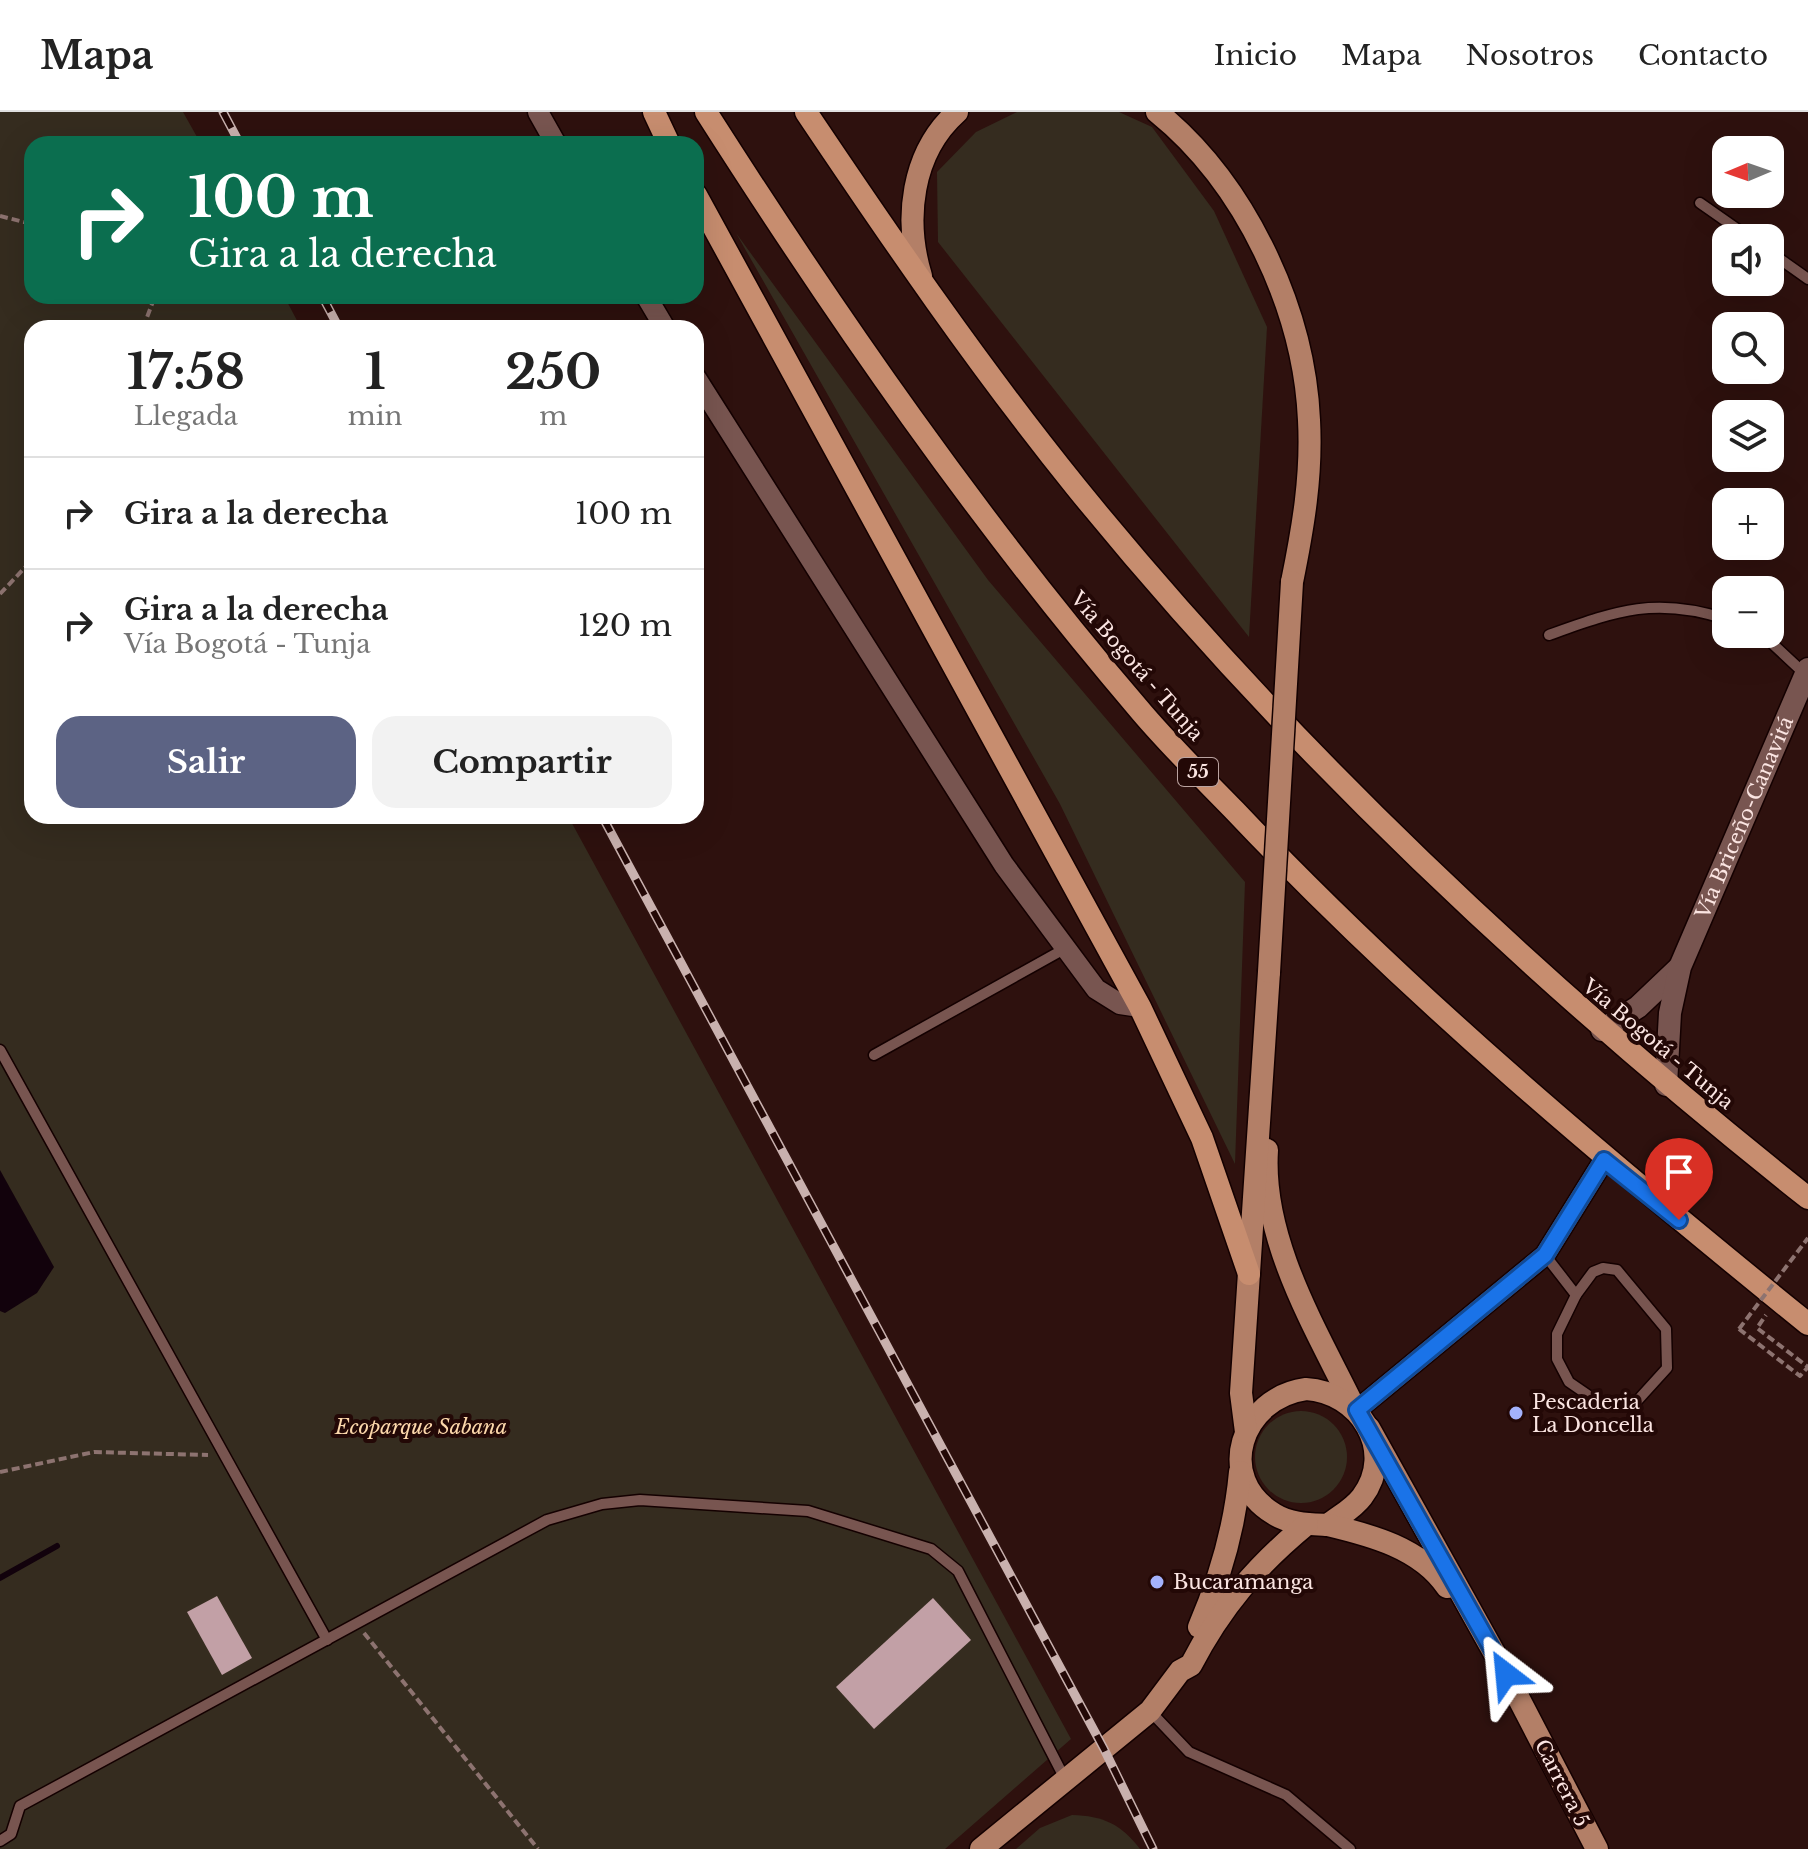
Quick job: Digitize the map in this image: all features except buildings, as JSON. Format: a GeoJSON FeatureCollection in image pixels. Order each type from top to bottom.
{"type":"FeatureCollection","features":[{"type":"Feature","properties":{"kind":"highway"},"geometry":{"type":"LineString","coordinates":[[654,112],[665,136]]}},
{"type":"Feature","properties":{"kind":"highway","name":"Vía Bogotá - Tunja"},"geometry":{"type":"LineString","coordinates":[[706,112],[766,207],[969,501],[1140,711],[1300,880],[1390,968],[1604,1160],[1808,1324]]}},
{"type":"Feature","properties":{"kind":"highway","name":"Vía Bogotá - Tunja"},"geometry":{"type":"LineString","coordinates":[[806,112],[925,289],[1076,487],[1330,771],[1534,970],[1666,1085],[1808,1198]]}},
{"type":"Feature","properties":{"kind":"highway"},"geometry":{"type":"LineString","coordinates":[[704,210],[1140,1007],[1202,1138],[1249,1274]]}},
{"type":"Feature","properties":{"kind":"main road"},"geometry":{"type":"LineString","coordinates":[[925,289],[912,246],[912,201],[924,158],[957,112]]}},
{"type":"Feature","properties":{"kind":"main road"},"geometry":{"type":"LineString","coordinates":[[1157,112],[1173,125],[1226,187],[1268,259],[1296,337],[1309,418],[1308,501],[1292,582],[1241,1393],[1246,1432],[1236,1512],[1221,1576],[1181,1658],[1180,1671]]}},
{"type":"Feature","properties":{"kind":"main road","name":"Vía Briceño-Canavitá"},"geometry":{"type":"LineString","coordinates":[[1680,967],[1807,672]]}},
{"type":"Feature","properties":{"kind":"main road"},"geometry":{"type":"LineString","coordinates":[[1602,1030],[1645,1001],[1680,967]]}},
{"type":"Feature","properties":{"kind":"main road"},"geometry":{"type":"LineString","coordinates":[[1666,1085],[1670,1013],[1680,967]]}},
{"type":"Feature","properties":{"kind":"main road","name":"Carrera 5"},"geometry":{"type":"LineString","coordinates":[[1261,1092],[1270,1109],[1267,1160],[1273,1213],[1285,1256],[1305,1307],[1360,1415],[1506,1674],[1597,1849]]}},
{"type":"Feature","properties":{"kind":"main road"},"geometry":{"type":"LineString","coordinates":[[981,1849],[1150,1711],[1180,1671],[1191,1665],[1237,1589],[1270,1554],[1353,1507],[1369,1484],[1375,1456],[1360,1415],[1331,1393],[1293,1391],[1259,1410],[1246,1432]]}},
{"type":"Feature","properties":{"kind":"main road"},"geometry":{"type":"LineString","coordinates":[[1241,1462],[1252,1493],[1262,1506],[1275,1515],[1317,1525]]}},
{"type":"Feature","properties":{"kind":"main road","name":"Carrera 5"},"geometry":{"type":"LineString","coordinates":[[1317,1525],[1367,1534],[1404,1550],[1438,1573],[1506,1674]]}},
{"type":"Feature","properties":{"kind":"street"},"geometry":{"type":"LineString","coordinates":[[538,112],[552,136]]}},
{"type":"Feature","properties":{"kind":"street"},"geometry":{"type":"LineString","coordinates":[[704,391],[1004,865],[1096,989],[1120,1004],[1140,1007]]}},
{"type":"Feature","properties":{"kind":"street"},"geometry":{"type":"LineString","coordinates":[[1360,1415],[1545,1255],[1604,1160]]}},
{"type":"Feature","properties":{"kind":"lane"},"geometry":{"type":"LineString","coordinates":[[1700,203],[1730,224]]}},
{"type":"Feature","properties":{"kind":"lane"},"geometry":{"type":"LineString","coordinates":[[1784,262],[1808,279]]}},
{"type":"Feature","properties":{"kind":"lane"},"geometry":{"type":"LineString","coordinates":[[1549,635],[1622,609],[1689,607],[1712,614]]}},
{"type":"Feature","properties":{"kind":"lane"},"geometry":{"type":"LineString","coordinates":[[1779,648],[1807,672]]}},
{"type":"Feature","properties":{"kind":"lane"},"geometry":{"type":"LineString","coordinates":[[874,1055],[1066,948]]}},
{"type":"Feature","properties":{"kind":"lane"},"geometry":{"type":"LineString","coordinates":[[0,1050],[327,1640]]}},
{"type":"Feature","properties":{"kind":"lane"},"geometry":{"type":"LineString","coordinates":[[1545,1255],[1576,1295]]}},
{"type":"Feature","properties":{"kind":"lane"},"geometry":{"type":"LineString","coordinates":[[1603,1268],[1617,1270],[1666,1329],[1667,1368],[1637,1401],[1601,1404],[1569,1382],[1557,1359],[1557,1334],[1576,1295],[1593,1272],[1603,1268]]}},
{"type":"Feature","properties":{"kind":"lane"},"geometry":{"type":"LineString","coordinates":[[0,1841],[11,1834],[20,1806],[547,1520],[602,1504],[640,1500],[808,1511],[931,1549],[958,1571],[1065,1779]]}},
{"type":"Feature","properties":{"kind":"lane"},"geometry":{"type":"LineString","coordinates":[[1150,1711],[1189,1752],[1286,1795],[1350,1849]]}},
{"type":"Feature","properties":{"kind":"path"},"geometry":{"type":"LineString","coordinates":[[0,216],[24,222]]}},
{"type":"Feature","properties":{"kind":"path"},"geometry":{"type":"LineString","coordinates":[[0,594],[24,568]]}},
{"type":"Feature","properties":{"kind":"path"},"geometry":{"type":"LineString","coordinates":[[1778,1300],[1757,1328],[1808,1367],[1800,1376],[1739,1329],[1808,1238]]}},
{"type":"Feature","properties":{"kind":"path"},"geometry":{"type":"LineString","coordinates":[[0,1472],[94,1452],[224,1455]]}},
{"type":"Feature","properties":{"kind":"path"},"geometry":{"type":"LineString","coordinates":[[358,1625],[538,1849]]}},
{"type":"Feature","properties":{"kind":"green space","name":"Ecoparque Sabana"},"geometry":{"type":"Polygon","coordinates":[[[0,112],[183,112],[196,136],[24,136],[24,304],[288,304],[297,320],[24,320],[24,824],[572,824],[1071,1739],[945,1849],[0,1849],[0,112]]]}},
{"type":"Feature","properties":{"kind":"green space"},"geometry":{"type":"Polygon","coordinates":[[[1017,112],[1119,112],[1152,127],[1214,211],[1267,327],[1249,637],[938,242],[937,172],[976,132],[1017,112]]]}},
{"type":"Feature","properties":{"kind":"green space"},"geometry":{"type":"Polygon","coordinates":[[[736,233],[988,580],[1245,882],[1235,1164],[1060,804],[736,233]]]}},
{"type":"Feature","properties":{"kind":"green space"},"geometry":{"type":"Polygon","coordinates":[[[1301,1411],[1319,1414],[1334,1424],[1344,1439],[1347,1457],[1344,1475],[1334,1490],[1319,1500],[1301,1503],[1283,1500],[1268,1490],[1258,1475],[1255,1457],[1258,1439],[1268,1424],[1283,1414],[1301,1411]]]}},
{"type":"Feature","properties":{"kind":"green space"},"geometry":{"type":"Polygon","coordinates":[[[1072,1815],[1110,1823],[1126,1833],[1140,1849],[1016,1849],[1040,1828],[1072,1815]]]}},
{"type":"Feature","properties":{"kind":"shaded area"},"geometry":{"type":"Polygon","coordinates":[[[0,1170],[54,1267],[37,1293],[5,1313],[0,1311],[0,1170]]]}},
{"type":"Feature","properties":{"kind":"waterway"},"geometry":{"type":"LineString","coordinates":[[0,1578],[57,1546]]}},
{"type":"Feature","properties":{"kind":"railway"},"geometry":{"type":"LineString","coordinates":[[223,112],[236,136]]}},
{"type":"Feature","properties":{"kind":"railway"},"geometry":{"type":"LineString","coordinates":[[326,304],[335,320]]}},
{"type":"Feature","properties":{"kind":"railway"},"geometry":{"type":"LineString","coordinates":[[606,824],[1104,1749],[1153,1849]]}},
{"type":"Feature","properties":{"kind":"place","name":"Pescaderia La Doncella"},"geometry":{"type":"Point","coordinates":[1516,1413]}},
{"type":"Feature","properties":{"kind":"place","name":"Bucaramanga"},"geometry":{"type":"Point","coordinates":[1157,1582]}},
{"type":"Feature","properties":{"kind":"route"},"geometry":{"type":"LineString","coordinates":[[1506,1674],[1357,1410],[1545,1255],[1604,1160],[1679,1220]]}}]}
